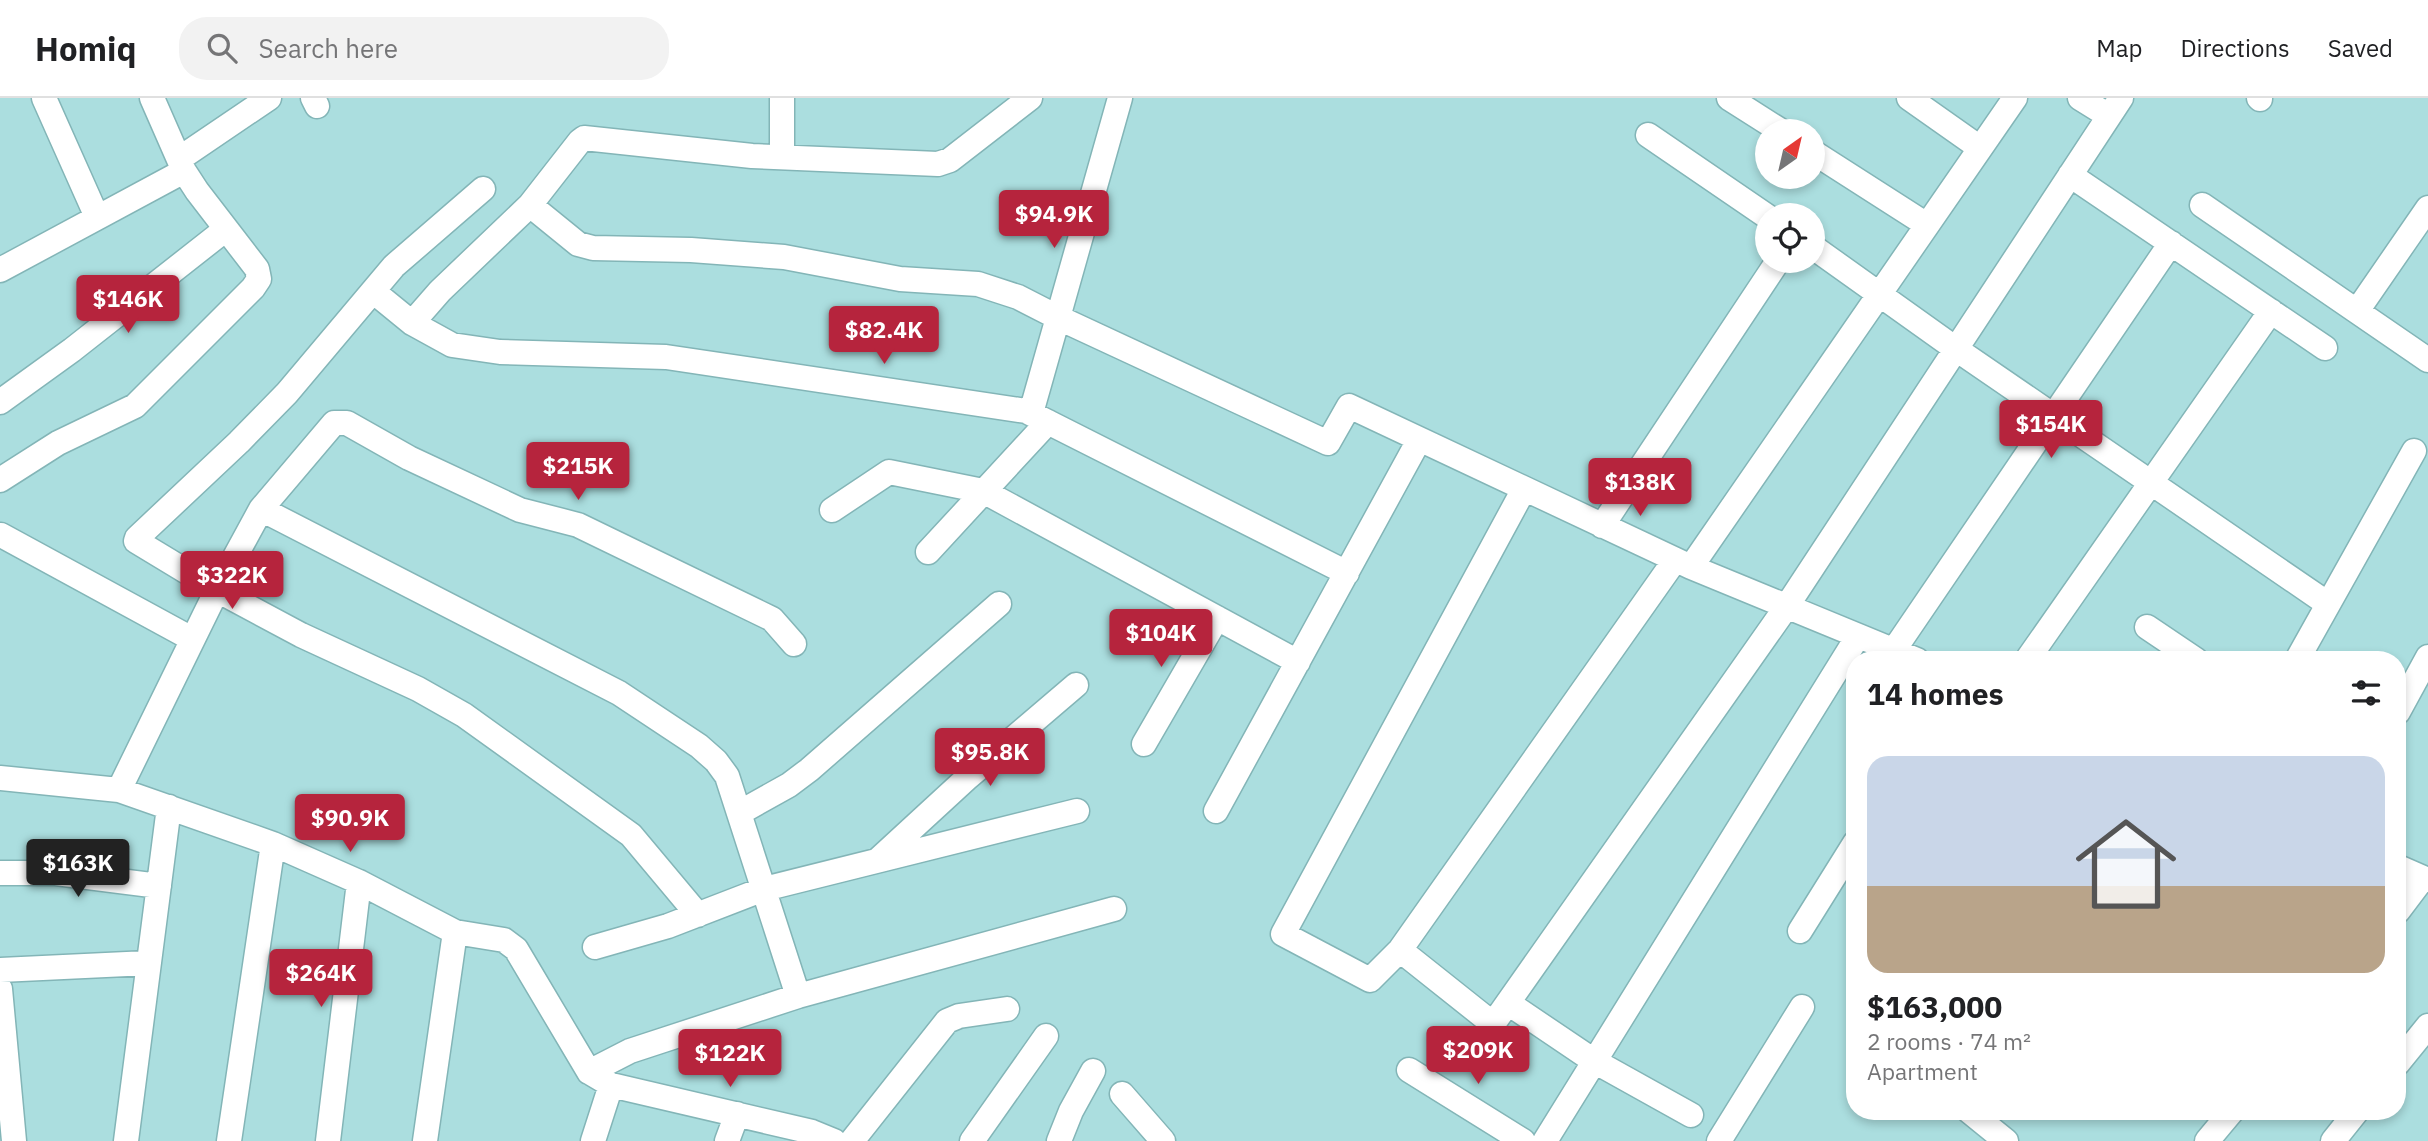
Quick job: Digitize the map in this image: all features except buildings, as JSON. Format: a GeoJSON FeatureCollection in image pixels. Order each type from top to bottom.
{"type":"FeatureCollection","features":[{"type":"Feature","properties":{"kind":"street"},"geometry":{"type":"LineString","coordinates":[[44,98],[97,217]]}},
{"type":"Feature","properties":{"kind":"street"},"geometry":{"type":"LineString","coordinates":[[0,480],[58,443],[135,406],[260,279],[257,269],[197,191],[181,164],[152,98]]}},
{"type":"Feature","properties":{"kind":"street"},"geometry":{"type":"LineString","coordinates":[[0,270],[97,217],[181,164],[269,98]]}},
{"type":"Feature","properties":{"kind":"street"},"geometry":{"type":"LineString","coordinates":[[782,98],[782,157]]}},
{"type":"Feature","properties":{"kind":"street"},"geometry":{"type":"LineString","coordinates":[[412,323],[440,291],[530,205],[584,138],[782,157],[938,164],[950,160],[1030,98]]}},
{"type":"Feature","properties":{"kind":"street"},"geometry":{"type":"LineString","coordinates":[[928,551],[983,491],[1039,417],[1059,318],[1119,98]]}},
{"type":"Feature","properties":{"kind":"street"},"geometry":{"type":"LineString","coordinates":[[1729,98],[1762,119]]}},
{"type":"Feature","properties":{"kind":"street"},"geometry":{"type":"LineString","coordinates":[[1909,98],[1980,148]]}},
{"type":"Feature","properties":{"kind":"street"},"geometry":{"type":"LineString","coordinates":[[1524,489],[1283,934],[1370,981],[1400,950],[1880,294],[2015,98]]}},
{"type":"Feature","properties":{"kind":"street"},"geometry":{"type":"LineString","coordinates":[[1400,950],[1493,1024],[1787,606],[2115,107],[2080,98]]}},
{"type":"Feature","properties":{"kind":"street"},"geometry":{"type":"LineString","coordinates":[[1648,135],[1755,208]]}},
{"type":"Feature","properties":{"kind":"street"},"geometry":{"type":"LineString","coordinates":[[1825,160],[1927,225]]}},
{"type":"Feature","properties":{"kind":"street"},"geometry":{"type":"LineString","coordinates":[[2070,175],[2325,348]]}},
{"type":"Feature","properties":{"kind":"street"},"geometry":{"type":"LineString","coordinates":[[484,189],[394,266],[286,393],[239,442],[136,538],[139,545],[217,590],[301,635],[418,689],[464,715],[631,835],[698,915]]}},
{"type":"Feature","properties":{"kind":"street"},"geometry":{"type":"LineString","coordinates":[[530,205],[578,244],[593,247],[691,250],[783,257],[900,279],[978,284],[1018,297],[1328,443],[1349,406],[1683,563],[1896,651]]}},
{"type":"Feature","properties":{"kind":"street"},"geometry":{"type":"LineString","coordinates":[[2202,205],[2428,360]]}},
{"type":"Feature","properties":{"kind":"street"},"geometry":{"type":"LineString","coordinates":[[2357,311],[2428,208]]}},
{"type":"Feature","properties":{"kind":"street"},"geometry":{"type":"LineString","coordinates":[[0,402],[72,351],[226,229]]}},
{"type":"Feature","properties":{"kind":"street"},"geometry":{"type":"LineString","coordinates":[[1908,651],[2054,416],[2171,243]]}},
{"type":"Feature","properties":{"kind":"street"},"geometry":{"type":"LineString","coordinates":[[1825,255],[1956,349],[2328,604]]}},
{"type":"Feature","properties":{"kind":"street"},"geometry":{"type":"LineString","coordinates":[[1602,526],[1770,273]]}},
{"type":"Feature","properties":{"kind":"street"},"geometry":{"type":"LineString","coordinates":[[374,292],[412,323],[452,345],[500,352],[666,356],[1039,417],[1347,573]]}},
{"type":"Feature","properties":{"kind":"street"},"geometry":{"type":"LineString","coordinates":[[2033,651],[2271,311]]}},
{"type":"Feature","properties":{"kind":"street"},"geometry":{"type":"LineString","coordinates":[[120,790],[192,639],[261,509],[334,423],[347,423],[409,458],[520,510],[578,525],[772,619],[794,644]]}},
{"type":"Feature","properties":{"kind":"street"},"geometry":{"type":"LineString","coordinates":[[1216,811],[1419,440]]}},
{"type":"Feature","properties":{"kind":"street"},"geometry":{"type":"LineString","coordinates":[[2302,651],[2413,451]]}},
{"type":"Feature","properties":{"kind":"street"},"geometry":{"type":"LineString","coordinates":[[832,510],[889,472],[983,491],[1298,662]]}},
{"type":"Feature","properties":{"kind":"street"},"geometry":{"type":"LineString","coordinates":[[261,509],[619,693],[699,746],[716,761],[727,776],[797,996]]}},
{"type":"Feature","properties":{"kind":"street"},"geometry":{"type":"LineString","coordinates":[[1,535],[192,639]]}},
{"type":"Feature","properties":{"kind":"street"},"geometry":{"type":"LineString","coordinates":[[739,813],[789,785],[809,770],[999,604]]}},
{"type":"Feature","properties":{"kind":"street"},"geometry":{"type":"LineString","coordinates":[[1144,744],[1217,618]]}},
{"type":"Feature","properties":{"kind":"street"},"geometry":{"type":"LineString","coordinates":[[2147,627],[2183,651]]}},
{"type":"Feature","properties":{"kind":"street"},"geometry":{"type":"LineString","coordinates":[[1848,651],[1858,635]]}},
{"type":"Feature","properties":{"kind":"street"},"geometry":{"type":"LineString","coordinates":[[1545,1141],[1846,654]]}},
{"type":"Feature","properties":{"kind":"street"},"geometry":{"type":"LineString","coordinates":[[2406,697],[2428,657]]}},
{"type":"Feature","properties":{"kind":"street"},"geometry":{"type":"LineString","coordinates":[[876,862],[966,779],[1076,685]]}},
{"type":"Feature","properties":{"kind":"street"},"geometry":{"type":"LineString","coordinates":[[0,778],[120,790],[273,844],[359,882],[455,932],[504,940],[516,949],[590,1072],[611,1085],[812,1132],[834,1141]]}},
{"type":"Feature","properties":{"kind":"street"},"geometry":{"type":"LineString","coordinates":[[126,1141],[169,807]]}},
{"type":"Feature","properties":{"kind":"street"},"geometry":{"type":"LineString","coordinates":[[595,947],[668,926],[764,890],[1077,811]]}},
{"type":"Feature","properties":{"kind":"street"},"geometry":{"type":"LineString","coordinates":[[229,1141],[273,844]]}},
{"type":"Feature","properties":{"kind":"street"},"geometry":{"type":"LineString","coordinates":[[1800,931],[1846,857]]}},
{"type":"Feature","properties":{"kind":"street"},"geometry":{"type":"LineString","coordinates":[[2406,871],[2425,879],[2406,902]]}},
{"type":"Feature","properties":{"kind":"street"},"geometry":{"type":"LineString","coordinates":[[0,873],[56,873],[159,886]]}},
{"type":"Feature","properties":{"kind":"street"},"geometry":{"type":"LineString","coordinates":[[328,1141],[359,882]]}},
{"type":"Feature","properties":{"kind":"street"},"geometry":{"type":"LineString","coordinates":[[590,1072],[629,1051],[797,996],[1114,909]]}},
{"type":"Feature","properties":{"kind":"street"},"geometry":{"type":"LineString","coordinates":[[425,1141],[455,932]]}},
{"type":"Feature","properties":{"kind":"street"},"geometry":{"type":"LineString","coordinates":[[0,970],[148,963]]}},
{"type":"Feature","properties":{"kind":"street"},"geometry":{"type":"LineString","coordinates":[[0,989],[14,1141]]}},
{"type":"Feature","properties":{"kind":"street"},"geometry":{"type":"LineString","coordinates":[[1508,1003],[1594,1061],[1691,1115]]}},
{"type":"Feature","properties":{"kind":"street"},"geometry":{"type":"LineString","coordinates":[[1719,1141],[1802,1007]]}},
{"type":"Feature","properties":{"kind":"street"},"geometry":{"type":"LineString","coordinates":[[852,1141],[947,1021],[959,1016],[1007,1009]]}},
{"type":"Feature","properties":{"kind":"street"},"geometry":{"type":"LineString","coordinates":[[2406,1053],[2428,1026]]}},
{"type":"Feature","properties":{"kind":"street"},"geometry":{"type":"LineString","coordinates":[[972,1141],[1046,1036]]}},
{"type":"Feature","properties":{"kind":"street"},"geometry":{"type":"LineString","coordinates":[[1059,1141],[1071,1111],[1093,1070]]}},
{"type":"Feature","properties":{"kind":"street"},"geometry":{"type":"LineString","coordinates":[[1409,1070],[1523,1141]]}},
{"type":"Feature","properties":{"kind":"street"},"geometry":{"type":"LineString","coordinates":[[593,1141],[611,1085]]}},
{"type":"Feature","properties":{"kind":"street"},"geometry":{"type":"LineString","coordinates":[[1122,1094],[1163,1141]]}},
{"type":"Feature","properties":{"kind":"street"},"geometry":{"type":"LineString","coordinates":[[727,1141],[737,1114]]}},
{"type":"Feature","properties":{"kind":"street"},"geometry":{"type":"LineString","coordinates":[[2207,1141],[2224,1120]]}},
{"type":"Feature","properties":{"kind":"street"},"geometry":{"type":"LineString","coordinates":[[2333,1141],[2350,1120]]}}]}
